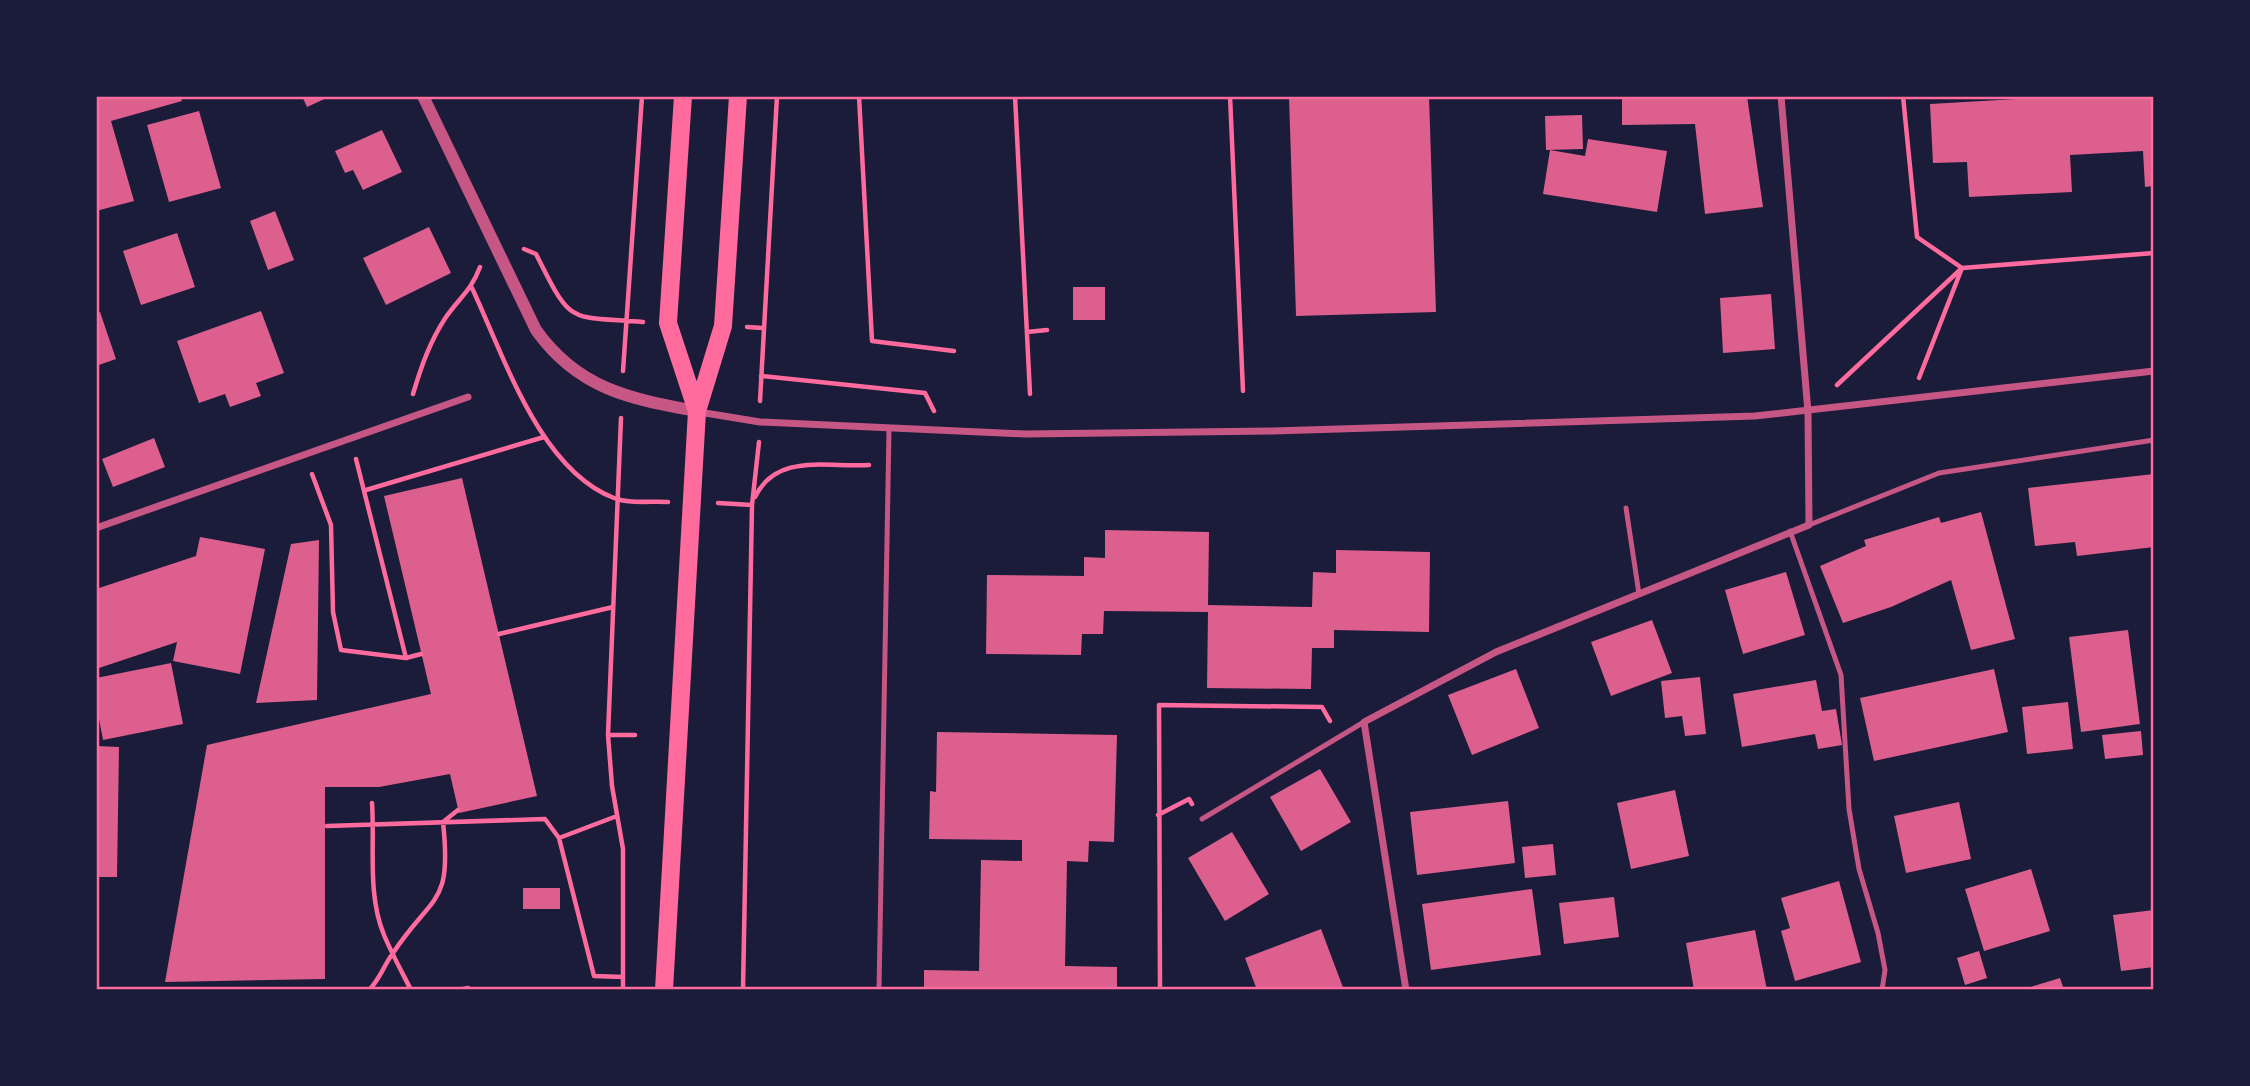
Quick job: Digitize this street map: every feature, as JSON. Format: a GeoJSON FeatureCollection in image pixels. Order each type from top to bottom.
{"type":"FeatureCollection","features":[{"type":"Feature","properties":{"kind":"main road"},"geometry":{"type":"LineString","coordinates":[[683,96],[668,323],[697,411]]}},
{"type":"Feature","properties":{"kind":"main road"},"geometry":{"type":"LineString","coordinates":[[664,990],[697,411],[723,326],[738,96]]}},
{"type":"Feature","properties":{"kind":"street"},"geometry":{"type":"LineString","coordinates":[[423,96],[536,331],[549,349],[574,371],[622,397],[760,422],[1025,434],[1168,433],[1808,412],[1854,403],[1910,401],[2154,371]]}},
{"type":"Feature","properties":{"kind":"street"},"geometry":{"type":"LineString","coordinates":[[1406,990],[1364,722],[1496,652],[1809,525],[1808,412],[1781,96]]}},
{"type":"Feature","properties":{"kind":"street"},"geometry":{"type":"LineString","coordinates":[[96,528],[468,397]]}},
{"type":"Feature","properties":{"kind":"lane"},"geometry":{"type":"LineString","coordinates":[[878,990],[889,429]]}},
{"type":"Feature","properties":{"kind":"lane"},"geometry":{"type":"LineString","coordinates":[[1809,525],[1940,474],[2154,440]]}},
{"type":"Feature","properties":{"kind":"lane"},"geometry":{"type":"LineString","coordinates":[[1626,508],[1639,594]]}},
{"type":"Feature","properties":{"kind":"lane"},"geometry":{"type":"LineString","coordinates":[[1790,531],[1842,675],[1849,809],[1859,869],[1878,933],[1885,970],[1882,990]]}},
{"type":"Feature","properties":{"kind":"lane"},"geometry":{"type":"LineString","coordinates":[[1202,819],[1364,722]]}},
{"type":"Feature","properties":{"kind":"path"},"geometry":{"type":"LineString","coordinates":[[536,254],[556,294],[576,316],[592,320],[625,320],[642,96]]}},
{"type":"Feature","properties":{"kind":"path"},"geometry":{"type":"LineString","coordinates":[[778,96],[761,376],[925,393]]}},
{"type":"Feature","properties":{"kind":"path"},"geometry":{"type":"LineString","coordinates":[[859,96],[872,341],[954,351]]}},
{"type":"Feature","properties":{"kind":"path"},"geometry":{"type":"LineString","coordinates":[[1015,96],[1030,394]]}},
{"type":"Feature","properties":{"kind":"path"},"geometry":{"type":"LineString","coordinates":[[1230,96],[1243,391]]}},
{"type":"Feature","properties":{"kind":"path"},"geometry":{"type":"LineString","coordinates":[[1903,96],[1917,237],[1962,268]]}},
{"type":"Feature","properties":{"kind":"path"},"geometry":{"type":"LineString","coordinates":[[1808,412],[1962,268],[2154,253]]}},
{"type":"Feature","properties":{"kind":"path"},"geometry":{"type":"LineString","coordinates":[[1910,401],[1962,268]]}},
{"type":"Feature","properties":{"kind":"path"},"geometry":{"type":"LineString","coordinates":[[407,418],[420,370],[434,336],[457,303],[472,288],[544,437],[574,472],[617,500]]}},
{"type":"Feature","properties":{"kind":"path"},"geometry":{"type":"LineString","coordinates":[[1027,332],[1047,331]]}},
{"type":"Feature","properties":{"kind":"path"},"geometry":{"type":"LineString","coordinates":[[366,490],[544,437]]}},
{"type":"Feature","properties":{"kind":"path"},"geometry":{"type":"LineString","coordinates":[[349,438],[366,490],[406,658]]}},
{"type":"Feature","properties":{"kind":"path"},"geometry":{"type":"LineString","coordinates":[[620,439],[608,735],[622,849],[622,990]]}},
{"type":"Feature","properties":{"kind":"path"},"geometry":{"type":"LineString","coordinates":[[304,454],[331,525],[332,612],[341,650],[406,658],[421,654]]}},
{"type":"Feature","properties":{"kind":"path"},"geometry":{"type":"LineString","coordinates":[[752,505],[764,482],[786,468],[796,465],[889,463]]}},
{"type":"Feature","properties":{"kind":"path"},"geometry":{"type":"LineString","coordinates":[[743,990],[752,505],[758,464]]}},
{"type":"Feature","properties":{"kind":"path"},"geometry":{"type":"LineString","coordinates":[[499,634],[612,607]]}},
{"type":"Feature","properties":{"kind":"path"},"geometry":{"type":"LineString","coordinates":[[1160,990],[1159,705],[1322,707],[1339,737]]}},
{"type":"Feature","properties":{"kind":"path"},"geometry":{"type":"LineString","coordinates":[[608,735],[635,735]]}},
{"type":"Feature","properties":{"kind":"path"},"geometry":{"type":"LineString","coordinates":[[372,803],[375,896],[383,933],[411,990]]}},
{"type":"Feature","properties":{"kind":"path"},"geometry":{"type":"LineString","coordinates":[[443,822],[458,810]]}},
{"type":"Feature","properties":{"kind":"path"},"geometry":{"type":"LineString","coordinates":[[559,838],[617,816]]}},
{"type":"Feature","properties":{"kind":"path"},"geometry":{"type":"LineString","coordinates":[[327,825],[545,819],[559,838],[594,976],[622,977]]}},
{"type":"Feature","properties":{"kind":"path"},"geometry":{"type":"LineString","coordinates":[[369,990],[393,952],[441,892],[447,865],[443,822]]}},
{"type":"Feature","properties":{"kind":"path"},"geometry":{"type":"LineString","coordinates":[[459,990],[468,988]]}},
{"type":"Feature","properties":{"kind":"building"},"geometry":{"type":"Polygon","coordinates":[[[96,96],[180,96],[182,101],[111,121],[134,201],[96,211],[96,96]]]}},
{"type":"Feature","properties":{"kind":"building"},"geometry":{"type":"Polygon","coordinates":[[[302,96],[331,96],[307,107],[302,96]]]}},
{"type":"Feature","properties":{"kind":"building"},"geometry":{"type":"Polygon","coordinates":[[[1289,96],[1429,96],[1436,312],[1296,316],[1289,96]]]}},
{"type":"Feature","properties":{"kind":"building"},"geometry":{"type":"Polygon","coordinates":[[[1622,96],[1747,96],[1763,207],[1705,214],[1695,124],[1622,125],[1622,96]]]}},
{"type":"Feature","properties":{"kind":"building"},"geometry":{"type":"Polygon","coordinates":[[[2069,96],[2154,96],[2154,186],[2145,187],[2143,151],[2070,155],[2072,192],[1969,197],[1967,162],[1933,163],[1930,104],[2069,96]]]}},
{"type":"Feature","properties":{"kind":"building"},"geometry":{"type":"Polygon","coordinates":[[[199,111],[221,188],[169,202],[147,125],[199,111]]]}},
{"type":"Feature","properties":{"kind":"building"},"geometry":{"type":"Polygon","coordinates":[[[1582,115],[1583,149],[1546,150],[1545,116],[1582,115]]]}},
{"type":"Feature","properties":{"kind":"building"},"geometry":{"type":"Polygon","coordinates":[[[382,130],[402,172],[363,190],[353,170],[345,173],[335,151],[382,130]]]}},
{"type":"Feature","properties":{"kind":"building"},"geometry":{"type":"Polygon","coordinates":[[[1588,139],[1667,151],[1657,212],[1543,194],[1550,150],[1585,156],[1588,139]]]}},
{"type":"Feature","properties":{"kind":"building"},"geometry":{"type":"Polygon","coordinates":[[[275,211],[294,260],[268,270],[250,221],[275,211]]]}},
{"type":"Feature","properties":{"kind":"building"},"geometry":{"type":"Polygon","coordinates":[[[429,227],[451,273],[386,305],[363,258],[429,227]]]}},
{"type":"Feature","properties":{"kind":"building"},"geometry":{"type":"Polygon","coordinates":[[[177,233],[195,287],[141,305],[123,251],[177,233]]]}},
{"type":"Feature","properties":{"kind":"building"},"geometry":{"type":"Polygon","coordinates":[[[1073,287],[1105,287],[1105,320],[1073,320],[1073,287]]]}},
{"type":"Feature","properties":{"kind":"building"},"geometry":{"type":"Polygon","coordinates":[[[1771,294],[1775,349],[1723,353],[1720,298],[1771,294]]]}},
{"type":"Feature","properties":{"kind":"building"},"geometry":{"type":"Polygon","coordinates":[[[261,311],[284,373],[256,383],[261,396],[230,407],[225,394],[199,403],[177,341],[261,311]]]}},
{"type":"Feature","properties":{"kind":"building"},"geometry":{"type":"Polygon","coordinates":[[[100,312],[116,359],[96,366],[96,313],[100,312]]]}},
{"type":"Feature","properties":{"kind":"building"},"geometry":{"type":"Polygon","coordinates":[[[154,438],[165,467],[113,487],[102,459],[154,438]]]}},
{"type":"Feature","properties":{"kind":"building"},"geometry":{"type":"Polygon","coordinates":[[[2154,474],[2154,547],[2077,556],[2075,542],[2035,546],[2028,488],[2154,474]]]}},
{"type":"Feature","properties":{"kind":"building"},"geometry":{"type":"Polygon","coordinates":[[[462,478],[537,796],[459,813],[450,774],[379,787],[325,787],[325,979],[165,982],[207,745],[431,694],[384,496],[462,478]]]}},
{"type":"Feature","properties":{"kind":"building"},"geometry":{"type":"Polygon","coordinates":[[[1981,512],[2015,639],[1971,650],[1951,580],[1891,607],[1843,623],[1820,566],[1866,546],[1864,540],[1939,517],[1941,523],[1981,512]]]}},
{"type":"Feature","properties":{"kind":"building"},"geometry":{"type":"Polygon","coordinates":[[[1105,530],[1209,532],[1208,605],[1312,607],[1313,572],[1336,573],[1336,550],[1430,552],[1429,632],[1334,630],[1334,648],[1312,648],[1311,689],[1207,688],[1208,612],[1104,611],[1103,634],[1082,634],[1081,655],[986,654],[987,575],[1084,576],[1084,557],[1105,558],[1105,530]]]}},
{"type":"Feature","properties":{"kind":"building"},"geometry":{"type":"Polygon","coordinates":[[[200,537],[265,549],[240,674],[173,661],[177,642],[96,669],[96,589],[196,556],[200,537]]]}},
{"type":"Feature","properties":{"kind":"building"},"geometry":{"type":"Polygon","coordinates":[[[319,540],[317,700],[256,703],[291,544],[319,540]]]}},
{"type":"Feature","properties":{"kind":"building"},"geometry":{"type":"Polygon","coordinates":[[[1786,572],[1805,635],[1743,654],[1725,590],[1786,572]]]}},
{"type":"Feature","properties":{"kind":"building"},"geometry":{"type":"Polygon","coordinates":[[[1652,620],[1672,673],[1611,696],[1591,642],[1652,620]]]}},
{"type":"Feature","properties":{"kind":"building"},"geometry":{"type":"Polygon","coordinates":[[[2128,630],[2140,724],[2081,732],[2069,637],[2128,630]]]}},
{"type":"Feature","properties":{"kind":"building"},"geometry":{"type":"Polygon","coordinates":[[[171,663],[183,724],[103,740],[96,703],[96,678],[171,663]]]}},
{"type":"Feature","properties":{"kind":"building"},"geometry":{"type":"Polygon","coordinates":[[[1516,669],[1539,728],[1472,755],[1448,695],[1516,669]]]}},
{"type":"Feature","properties":{"kind":"building"},"geometry":{"type":"Polygon","coordinates":[[[1994,669],[2008,732],[1874,761],[1860,698],[1994,669]]]}},
{"type":"Feature","properties":{"kind":"building"},"geometry":{"type":"Polygon","coordinates":[[[1700,677],[1706,734],[1685,736],[1682,716],[1665,718],[1661,681],[1700,677]]]}},
{"type":"Feature","properties":{"kind":"building"},"geometry":{"type":"Polygon","coordinates":[[[1816,680],[1822,711],[1836,709],[1842,745],[1818,749],[1815,734],[1742,747],[1733,694],[1816,680]]]}},
{"type":"Feature","properties":{"kind":"building"},"geometry":{"type":"Polygon","coordinates":[[[2068,702],[2073,749],[2027,754],[2022,707],[2068,702]]]}},
{"type":"Feature","properties":{"kind":"building"},"geometry":{"type":"Polygon","coordinates":[[[2141,731],[2143,755],[2105,759],[2102,735],[2141,731]]]}},
{"type":"Feature","properties":{"kind":"building"},"geometry":{"type":"Polygon","coordinates":[[[937,732],[1117,735],[1114,842],[1089,841],[1088,862],[1067,861],[1065,966],[1117,967],[1117,990],[924,990],[924,970],[979,971],[981,860],[1022,861],[1022,840],[929,839],[930,791],[936,792],[937,732]]]}},
{"type":"Feature","properties":{"kind":"building"},"geometry":{"type":"Polygon","coordinates":[[[96,746],[119,747],[117,877],[96,877],[96,746]]]}},
{"type":"Feature","properties":{"kind":"building"},"geometry":{"type":"Polygon","coordinates":[[[1320,769],[1351,822],[1301,851],[1270,797],[1320,769]]]}},
{"type":"Feature","properties":{"kind":"building"},"geometry":{"type":"Polygon","coordinates":[[[1675,790],[1689,856],[1631,869],[1617,803],[1675,790]]]}},
{"type":"Feature","properties":{"kind":"building"},"geometry":{"type":"Polygon","coordinates":[[[1508,801],[1515,863],[1417,875],[1410,812],[1508,801]]]}},
{"type":"Feature","properties":{"kind":"building"},"geometry":{"type":"Polygon","coordinates":[[[1959,802],[1971,859],[1906,873],[1894,816],[1959,802]]]}},
{"type":"Feature","properties":{"kind":"building"},"geometry":{"type":"Polygon","coordinates":[[[1232,832],[1269,894],[1225,921],[1188,858],[1232,832]]]}},
{"type":"Feature","properties":{"kind":"building"},"geometry":{"type":"Polygon","coordinates":[[[1553,844],[1556,875],[1525,878],[1522,847],[1553,844]]]}},
{"type":"Feature","properties":{"kind":"building"},"geometry":{"type":"Polygon","coordinates":[[[2031,869],[2050,931],[1984,951],[1965,889],[2031,869]]]}},
{"type":"Feature","properties":{"kind":"building"},"geometry":{"type":"Polygon","coordinates":[[[1839,881],[1861,962],[1795,981],[1781,931],[1790,928],[1781,898],[1839,881]]]}},
{"type":"Feature","properties":{"kind":"building"},"geometry":{"type":"Polygon","coordinates":[[[523,888],[560,888],[560,909],[523,909],[523,888]]]}},
{"type":"Feature","properties":{"kind":"building"},"geometry":{"type":"Polygon","coordinates":[[[1532,889],[1541,955],[1431,970],[1422,904],[1532,889]]]}},
{"type":"Feature","properties":{"kind":"building"},"geometry":{"type":"Polygon","coordinates":[[[1614,897],[1619,937],[1564,944],[1559,903],[1614,897]]]}},
{"type":"Feature","properties":{"kind":"building"},"geometry":{"type":"Polygon","coordinates":[[[2154,910],[2154,967],[2121,971],[2113,915],[2154,910]]]}},
{"type":"Feature","properties":{"kind":"building"},"geometry":{"type":"Polygon","coordinates":[[[1321,929],[1344,990],[1257,990],[1245,958],[1321,929]]]}},
{"type":"Feature","properties":{"kind":"building"},"geometry":{"type":"Polygon","coordinates":[[[1755,930],[1767,990],[1694,990],[1686,943],[1755,930]]]}},
{"type":"Feature","properties":{"kind":"building"},"geometry":{"type":"Polygon","coordinates":[[[1979,951],[1987,978],[1965,985],[1957,958],[1979,951]]]}},
{"type":"Feature","properties":{"kind":"building"},"geometry":{"type":"Polygon","coordinates":[[[2060,978],[2064,990],[2024,990],[2024,989],[2060,978]]]}}]}
